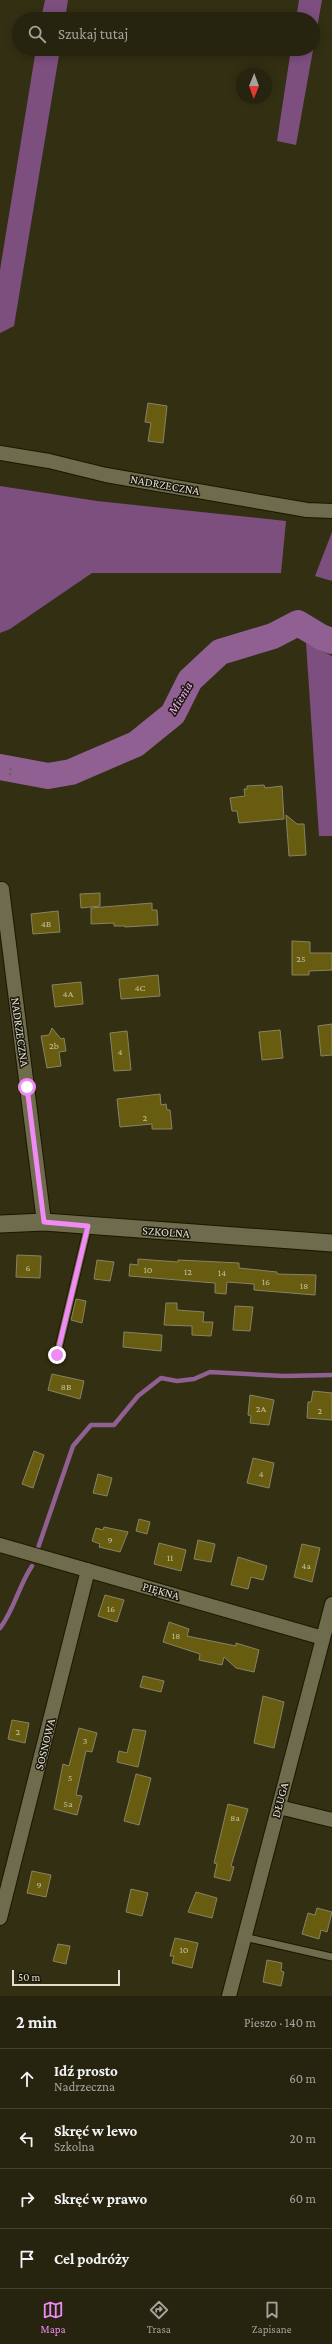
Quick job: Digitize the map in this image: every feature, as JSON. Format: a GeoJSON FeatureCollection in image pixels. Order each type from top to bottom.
{"type":"FeatureCollection","features":[{"type":"Feature","properties":{"kind":"street","name":"NADRZECZNA"},"geometry":{"type":"LineString","coordinates":[[0,453],[49,461],[106,475],[307,510],[332,511]]}},
{"type":"Feature","properties":{"kind":"street","name":"NADRZECZNA"},"geometry":{"type":"LineString","coordinates":[[2,890],[44,1222]]}},
{"type":"Feature","properties":{"kind":"street","name":"SZKOLNA"},"geometry":{"type":"LineString","coordinates":[[0,1224],[44,1222],[332,1243]]}},
{"type":"Feature","properties":{"kind":"street","name":"PIĘKNA"},"geometry":{"type":"LineString","coordinates":[[0,1545],[323,1638]]}},
{"type":"Feature","properties":{"kind":"street","name":"SOSNOWA"},"geometry":{"type":"LineString","coordinates":[[0,1918],[88,1570]]}},
{"type":"Feature","properties":{"kind":"street","name":"DŁUGA"},"geometry":{"type":"LineString","coordinates":[[229,1996],[332,1604]]}},
{"type":"Feature","properties":{"kind":"street"},"geometry":{"type":"LineString","coordinates":[[279,1807],[332,1820]]}},
{"type":"Feature","properties":{"kind":"lane"},"geometry":{"type":"LineString","coordinates":[[57,1355],[88,1226]]}},
{"type":"Feature","properties":{"kind":"lane"},"geometry":{"type":"LineString","coordinates":[[244,1937],[332,1957]]}},
{"type":"Feature","properties":{"kind":"path"},"geometry":{"type":"LineString","coordinates":[[10,775],[11,765]]}},
{"type":"Feature","properties":{"kind":"shaded area"},"geometry":{"type":"Polygon","coordinates":[[[45,0],[68,0],[66,12],[42,12],[45,0]]]}},
{"type":"Feature","properties":{"kind":"shaded area"},"geometry":{"type":"Polygon","coordinates":[[[299,0],[322,0],[320,12],[297,12],[299,0]]]}},
{"type":"Feature","properties":{"kind":"shaded area"},"geometry":{"type":"Polygon","coordinates":[[[35,56],[59,56],[14,326],[0,333],[0,270],[35,56]]]}},
{"type":"Feature","properties":{"kind":"shaded area"},"geometry":{"type":"Polygon","coordinates":[[[290,56],[312,56],[296,145],[277,141],[290,56]]]}},
{"type":"Feature","properties":{"kind":"shaded area"},"geometry":{"type":"Polygon","coordinates":[[[0,486],[97,501],[286,521],[281,573],[92,573],[10,629],[0,633],[0,486]]]}},
{"type":"Feature","properties":{"kind":"shaded area"},"geometry":{"type":"Polygon","coordinates":[[[332,532],[332,581],[315,576],[332,532]]]}},
{"type":"Feature","properties":{"kind":"shaded area"},"geometry":{"type":"Polygon","coordinates":[[[306,643],[332,656],[332,836],[319,836],[306,643]]]}},
{"type":"Feature","properties":{"kind":"building"},"geometry":{"type":"Polygon","coordinates":[[[148,403],[167,406],[163,443],[148,441],[151,423],[145,422],[148,403]]]}},
{"type":"Feature","properties":{"kind":"building"},"geometry":{"type":"Polygon","coordinates":[[[264,785],[265,788],[282,786],[284,819],[239,823],[237,811],[232,811],[230,798],[245,796],[244,789],[247,789],[247,786],[264,785]]]}},
{"type":"Feature","properties":{"kind":"building"},"geometry":{"type":"Polygon","coordinates":[[[286,815],[297,824],[304,824],[306,855],[289,856],[286,815]]]}},
{"type":"Feature","properties":{"kind":"building"},"geometry":{"type":"Polygon","coordinates":[[[100,893],[100,906],[81,908],[80,894],[100,893]]]}},
{"type":"Feature","properties":{"kind":"building"},"geometry":{"type":"Polygon","coordinates":[[[152,903],[152,910],[157,910],[158,925],[125,927],[114,926],[114,923],[91,924],[91,908],[152,903]]]}},
{"type":"Feature","properties":{"kind":"building"},"geometry":{"type":"Polygon","coordinates":[[[58,911],[60,932],[33,934],[31,914],[58,911]]]}},
{"type":"Feature","properties":{"kind":"building"},"geometry":{"type":"Polygon","coordinates":[[[292,941],[310,942],[310,953],[332,953],[332,970],[309,971],[309,975],[292,975],[292,941]]]}},
{"type":"Feature","properties":{"kind":"building"},"geometry":{"type":"Polygon","coordinates":[[[158,975],[160,996],[121,999],[119,979],[158,975]]]}},
{"type":"Feature","properties":{"kind":"building"},"geometry":{"type":"Polygon","coordinates":[[[81,982],[83,1004],[55,1007],[52,985],[81,982]]]}},
{"type":"Feature","properties":{"kind":"building"},"geometry":{"type":"Polygon","coordinates":[[[332,1024],[332,1055],[321,1056],[318,1026],[332,1024]]]}},
{"type":"Feature","properties":{"kind":"building"},"geometry":{"type":"Polygon","coordinates":[[[52,1028],[61,1039],[64,1038],[66,1051],[59,1052],[61,1066],[47,1068],[41,1036],[49,1035],[52,1028]]]}},
{"type":"Feature","properties":{"kind":"building"},"geometry":{"type":"Polygon","coordinates":[[[280,1030],[283,1058],[262,1060],[259,1032],[280,1030]]]}},
{"type":"Feature","properties":{"kind":"building"},"geometry":{"type":"Polygon","coordinates":[[[127,1031],[131,1070],[114,1071],[110,1033],[127,1031]]]}},
{"type":"Feature","properties":{"kind":"building"},"geometry":{"type":"Polygon","coordinates":[[[160,1094],[161,1105],[166,1104],[167,1110],[170,1110],[172,1129],[152,1129],[152,1124],[120,1127],[117,1099],[160,1094]]]}},
{"type":"Feature","properties":{"kind":"building"},"geometry":{"type":"Polygon","coordinates":[[[17,1255],[41,1256],[40,1278],[16,1277],[17,1255]]]}},
{"type":"Feature","properties":{"kind":"building"},"geometry":{"type":"Polygon","coordinates":[[[138,1259],[178,1262],[178,1260],[239,1263],[239,1268],[277,1272],[277,1274],[316,1275],[315,1295],[254,1290],[254,1284],[227,1282],[226,1294],[215,1293],[215,1283],[129,1276],[130,1264],[138,1265],[138,1259]]]}},
{"type":"Feature","properties":{"kind":"building"},"geometry":{"type":"Polygon","coordinates":[[[97,1260],[114,1262],[110,1281],[94,1279],[97,1260]]]}},
{"type":"Feature","properties":{"kind":"building"},"geometry":{"type":"Polygon","coordinates":[[[76,1299],[86,1301],[82,1323],[71,1320],[76,1299]]]}},
{"type":"Feature","properties":{"kind":"building"},"geometry":{"type":"Polygon","coordinates":[[[166,1303],[177,1303],[177,1310],[204,1312],[203,1322],[213,1322],[211,1336],[192,1335],[192,1326],[164,1325],[166,1303]]]}},
{"type":"Feature","properties":{"kind":"building"},"geometry":{"type":"Polygon","coordinates":[[[235,1306],[253,1307],[250,1331],[233,1330],[235,1306]]]}},
{"type":"Feature","properties":{"kind":"building"},"geometry":{"type":"Polygon","coordinates":[[[124,1332],[162,1335],[161,1351],[123,1347],[124,1332]]]}},
{"type":"Feature","properties":{"kind":"building"},"geometry":{"type":"Polygon","coordinates":[[[52,1374],[84,1381],[80,1399],[48,1390],[52,1374]]]}},
{"type":"Feature","properties":{"kind":"building"},"geometry":{"type":"Polygon","coordinates":[[[313,1391],[332,1393],[332,1420],[307,1418],[308,1402],[311,1402],[313,1391]]]}},
{"type":"Feature","properties":{"kind":"building"},"geometry":{"type":"Polygon","coordinates":[[[250,1395],[274,1400],[269,1425],[250,1423],[251,1416],[248,1415],[250,1395]]]}},
{"type":"Feature","properties":{"kind":"building"},"geometry":{"type":"Polygon","coordinates":[[[34,1451],[44,1455],[33,1488],[22,1484],[34,1451]]]}},
{"type":"Feature","properties":{"kind":"building"},"geometry":{"type":"Polygon","coordinates":[[[253,1458],[274,1463],[269,1488],[247,1483],[253,1458]]]}},
{"type":"Feature","properties":{"kind":"building"},"geometry":{"type":"Polygon","coordinates":[[[98,1474],[112,1478],[107,1496],[93,1493],[98,1474]]]}},
{"type":"Feature","properties":{"kind":"building"},"geometry":{"type":"Polygon","coordinates":[[[139,1519],[150,1522],[147,1534],[136,1531],[139,1519]]]}},
{"type":"Feature","properties":{"kind":"building"},"geometry":{"type":"Polygon","coordinates":[[[104,1527],[128,1532],[120,1552],[99,1547],[100,1544],[92,1541],[96,1528],[103,1530],[104,1527]]]}},
{"type":"Feature","properties":{"kind":"building"},"geometry":{"type":"Polygon","coordinates":[[[198,1540],[215,1544],[211,1562],[194,1559],[198,1540]]]}},
{"type":"Feature","properties":{"kind":"building"},"geometry":{"type":"Polygon","coordinates":[[[159,1543],[186,1550],[181,1571],[154,1564],[159,1543]]]}},
{"type":"Feature","properties":{"kind":"building"},"geometry":{"type":"Polygon","coordinates":[[[302,1544],[320,1548],[312,1582],[294,1577],[302,1544]]]}},
{"type":"Feature","properties":{"kind":"building"},"geometry":{"type":"Polygon","coordinates":[[[238,1557],[267,1566],[263,1580],[251,1577],[248,1589],[231,1585],[238,1557]]]}},
{"type":"Feature","properties":{"kind":"building"},"geometry":{"type":"Polygon","coordinates":[[[105,1595],[124,1600],[117,1622],[98,1616],[105,1595]]]}},
{"type":"Feature","properties":{"kind":"building"},"geometry":{"type":"Polygon","coordinates":[[[169,1622],[189,1629],[187,1636],[236,1646],[236,1643],[259,1650],[254,1672],[236,1668],[224,1657],[222,1665],[199,1660],[200,1654],[163,1642],[169,1622]]]}},
{"type":"Feature","properties":{"kind":"building"},"geometry":{"type":"Polygon","coordinates":[[[143,1676],[164,1681],[161,1692],[140,1687],[143,1676]]]}},
{"type":"Feature","properties":{"kind":"building"},"geometry":{"type":"Polygon","coordinates":[[[263,1696],[284,1702],[274,1748],[254,1743],[263,1696]]]}},
{"type":"Feature","properties":{"kind":"building"},"geometry":{"type":"Polygon","coordinates":[[[12,1720],[29,1723],[25,1743],[8,1739],[12,1720]]]}},
{"type":"Feature","properties":{"kind":"building"},"geometry":{"type":"Polygon","coordinates":[[[79,1728],[97,1733],[92,1752],[86,1751],[76,1795],[82,1796],[77,1815],[54,1809],[63,1764],[69,1766],[79,1728]]]}},
{"type":"Feature","properties":{"kind":"building"},"geometry":{"type":"Polygon","coordinates":[[[133,1729],[146,1731],[138,1767],[117,1762],[119,1751],[127,1753],[133,1729]]]}},
{"type":"Feature","properties":{"kind":"building"},"geometry":{"type":"Polygon","coordinates":[[[136,1774],[151,1778],[139,1825],[124,1821],[136,1774]]]}},
{"type":"Feature","properties":{"kind":"building"},"geometry":{"type":"Polygon","coordinates":[[[228,1804],[248,1809],[231,1866],[234,1867],[230,1881],[214,1877],[217,1864],[214,1863],[228,1804]]]}},
{"type":"Feature","properties":{"kind":"building"},"geometry":{"type":"Polygon","coordinates":[[[32,1871],[51,1875],[46,1897],[27,1893],[32,1871]]]}},
{"type":"Feature","properties":{"kind":"building"},"geometry":{"type":"Polygon","coordinates":[[[131,1889],[148,1893],[142,1916],[126,1912],[131,1889]]]}},
{"type":"Feature","properties":{"kind":"building"},"geometry":{"type":"Polygon","coordinates":[[[196,1892],[217,1898],[212,1918],[188,1912],[196,1892]]]}},
{"type":"Feature","properties":{"kind":"building"},"geometry":{"type":"Polygon","coordinates":[[[317,1908],[332,1912],[327,1932],[321,1930],[319,1939],[302,1934],[308,1913],[315,1915],[317,1908]]]}},
{"type":"Feature","properties":{"kind":"building"},"geometry":{"type":"Polygon","coordinates":[[[175,1938],[198,1943],[192,1968],[172,1963],[174,1956],[170,1956],[175,1938]]]}},
{"type":"Feature","properties":{"kind":"building"},"geometry":{"type":"Polygon","coordinates":[[[58,1944],[70,1946],[66,1964],[53,1961],[58,1944]]]}},
{"type":"Feature","properties":{"kind":"building"},"geometry":{"type":"Polygon","coordinates":[[[267,1960],[282,1963],[281,1971],[284,1972],[281,1986],[263,1982],[267,1960]]]}},
{"type":"Feature","properties":{"kind":"waterway","name":"Mienia"},"geometry":{"type":"LineString","coordinates":[[0,767],[48,776],[71,772],[136,744],[173,714],[190,680],[220,652],[273,636],[298,623],[321,637],[332,641]]}},
{"type":"Feature","properties":{"kind":"waterway"},"geometry":{"type":"LineString","coordinates":[[38,1548],[73,1446],[91,1425],[114,1425],[138,1396],[161,1378],[177,1381],[194,1379],[210,1372],[284,1376],[332,1375]]}},
{"type":"Feature","properties":{"kind":"waterway"},"geometry":{"type":"LineString","coordinates":[[0,1628],[5,1621],[23,1581],[32,1566]]}},
{"type":"Feature","properties":{"kind":"route"},"geometry":{"type":"LineString","coordinates":[[27,1087],[44,1222],[88,1226],[57,1355]]}}]}
